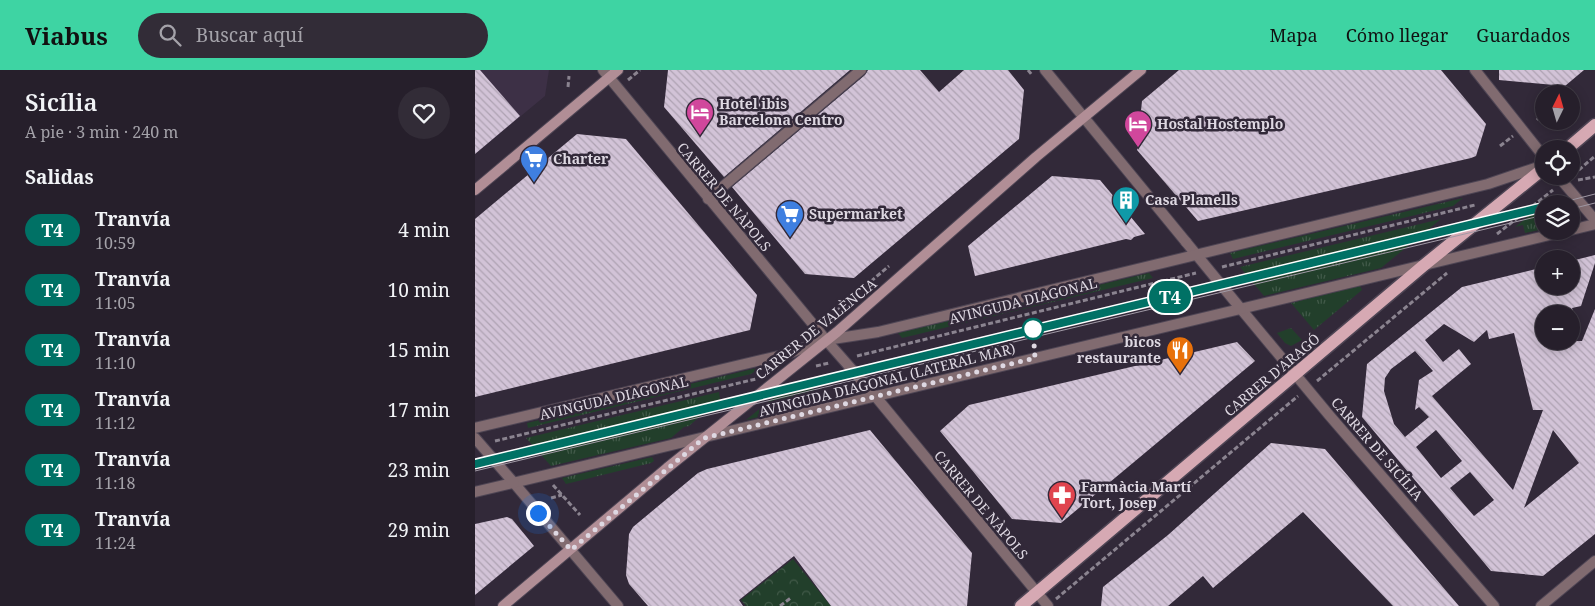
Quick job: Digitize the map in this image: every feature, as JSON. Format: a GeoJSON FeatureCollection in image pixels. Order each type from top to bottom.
{"type":"FeatureCollection","features":[{"type":"Feature","properties":{"kind":"main road"},"geometry":{"type":"LineString","coordinates":[[475,190],[606,73],[618,70]]}},
{"type":"Feature","properties":{"kind":"main road","name":"CARRER DE VALÈNCIA"},"geometry":{"type":"LineString","coordinates":[[503,606],[704,438],[826,340],[1141,70]]}},
{"type":"Feature","properties":{"kind":"main road"},"geometry":{"type":"LineString","coordinates":[[1578,140],[1595,126]]}},
{"type":"Feature","properties":{"kind":"main road","name":"CARRER D'ARAGÓ"},"geometry":{"type":"LineString","coordinates":[[1021,606],[1423,266],[1535,174]]}},
{"type":"Feature","properties":{"kind":"street"},"geometry":{"type":"LineString","coordinates":[[708,199],[861,70]]}},
{"type":"Feature","properties":{"kind":"street"},"geometry":{"type":"LineString","coordinates":[[1045,70],[1084,118]]}},
{"type":"Feature","properties":{"kind":"street"},"geometry":{"type":"LineString","coordinates":[[1475,70],[1535,147]]}},
{"type":"Feature","properties":{"kind":"street","name":"CARRER DE NÀPOLS"},"geometry":{"type":"LineString","coordinates":[[606,73],[708,199],[876,397],[1048,606]]}},
{"type":"Feature","properties":{"kind":"street","name":"CARRER DE SICÍLIA"},"geometry":{"type":"LineString","coordinates":[[1084,118],[1295,375],[1494,606]]}},
{"type":"Feature","properties":{"kind":"street"},"geometry":{"type":"LineString","coordinates":[[475,428],[787,354],[826,340],[878,332],[1488,184],[1535,170]]}},
{"type":"Feature","properties":{"kind":"street"},"geometry":{"type":"LineString","coordinates":[[1566,185],[1595,220]]}},
{"type":"Feature","properties":{"kind":"street"},"geometry":{"type":"LineString","coordinates":[[1580,228],[1595,224]]}},
{"type":"Feature","properties":{"kind":"street"},"geometry":{"type":"LineString","coordinates":[[1423,266],[1535,239]]}},
{"type":"Feature","properties":{"kind":"street","name":"AVINGUDA DIAGONAL (LATERAL MAR)"},"geometry":{"type":"LineString","coordinates":[[475,492],[1423,266]]}},
{"type":"Feature","properties":{"kind":"street"},"geometry":{"type":"LineString","coordinates":[[478,441],[618,606]]}},
{"type":"Feature","properties":{"kind":"street"},"geometry":{"type":"LineString","coordinates":[[1541,606],[1595,561]]}},
{"type":"Feature","properties":{"kind":"path"},"geometry":{"type":"LineString","coordinates":[[635,74],[640,70]]}},
{"type":"Feature","properties":{"kind":"path"},"geometry":{"type":"LineString","coordinates":[[569,76],[569,87]]}},
{"type":"Feature","properties":{"kind":"path"},"geometry":{"type":"LineString","coordinates":[[1500,146],[1513,136]]}},
{"type":"Feature","properties":{"kind":"path"},"geometry":{"type":"LineString","coordinates":[[1580,169],[1595,156]]}},
{"type":"Feature","properties":{"kind":"path"},"geometry":{"type":"LineString","coordinates":[[1580,179],[1595,176]]}},
{"type":"Feature","properties":{"kind":"path"},"geometry":{"type":"LineString","coordinates":[[1490,239],[1535,204]]}},
{"type":"Feature","properties":{"kind":"path"},"geometry":{"type":"LineString","coordinates":[[1221,268],[1445,212]]}},
{"type":"Feature","properties":{"kind":"path"},"geometry":{"type":"LineString","coordinates":[[1329,371],[1470,255]]}},
{"type":"Feature","properties":{"kind":"path","name":"AVINGUDA DIAGONAL"},"geometry":{"type":"LineString","coordinates":[[871,353],[1182,277]]}},
{"type":"Feature","properties":{"kind":"path","name":"AVINGUDA DIAGONAL"},"geometry":{"type":"LineString","coordinates":[[478,441],[759,378]]}},
{"type":"Feature","properties":{"kind":"path"},"geometry":{"type":"LineString","coordinates":[[1071,587],[1287,406]]}},
{"type":"Feature","properties":{"kind":"path"},"geometry":{"type":"LineString","coordinates":[[553,484],[580,515]]}},
{"type":"Feature","properties":{"kind":"path"},"geometry":{"type":"LineString","coordinates":[[551,498],[562,495]]}},
{"type":"Feature","properties":{"kind":"path"},"geometry":{"type":"LineString","coordinates":[[780,606],[792,597]]}},
{"type":"Feature","properties":{"kind":"shaded area"},"geometry":{"type":"Polygon","coordinates":[[[475,70],[549,70],[545,96],[475,154],[475,70]]]}},
{"type":"Feature","properties":{"kind":"green space"},"geometry":{"type":"Polygon","coordinates":[[[1463,198],[1453,206],[1233,259],[1230,253],[1463,198]]]}},
{"type":"Feature","properties":{"kind":"green space"},"geometry":{"type":"Polygon","coordinates":[[[1535,211],[1535,231],[1525,233],[1523,225],[1515,227],[1535,211]]]}},
{"type":"Feature","properties":{"kind":"green space"},"geometry":{"type":"Polygon","coordinates":[[[1441,219],[1381,268],[1264,296],[1240,267],[1441,219]]]}},
{"type":"Feature","properties":{"kind":"green space"},"geometry":{"type":"Polygon","coordinates":[[[1149,273],[1153,278],[902,338],[898,333],[1149,273]]]}},
{"type":"Feature","properties":{"kind":"green space"},"geometry":{"type":"Polygon","coordinates":[[[1360,286],[1362,290],[1314,330],[1291,303],[1360,286]]]}},
{"type":"Feature","properties":{"kind":"green space"},"geometry":{"type":"Polygon","coordinates":[[[1291,328],[1302,340],[1291,346],[1285,343],[1277,333],[1291,328]]]}},
{"type":"Feature","properties":{"kind":"green space"},"geometry":{"type":"Polygon","coordinates":[[[761,367],[751,374],[528,428],[527,423],[761,367]]]}},
{"type":"Feature","properties":{"kind":"green space"},"geometry":{"type":"Polygon","coordinates":[[[805,379],[818,395],[816,396],[821,402],[746,420],[790,384],[805,379]]]}},
{"type":"Feature","properties":{"kind":"green space"},"geometry":{"type":"Polygon","coordinates":[[[719,392],[720,399],[689,426],[684,427],[671,438],[551,466],[526,438],[719,392]]]}},
{"type":"Feature","properties":{"kind":"green space"},"geometry":{"type":"Polygon","coordinates":[[[652,457],[654,461],[651,463],[566,484],[562,478],[652,457]]]}},
{"type":"Feature","properties":{"kind":"green space"},"geometry":{"type":"Polygon","coordinates":[[[793,559],[831,606],[746,606],[741,600],[793,559]]]}},
{"type":"Feature","properties":{"kind":"building"},"geometry":{"type":"Polygon","coordinates":[[[475,70],[480,70],[520,116],[475,154],[475,70]]]}},
{"type":"Feature","properties":{"kind":"building"},"geometry":{"type":"Polygon","coordinates":[[[668,70],[850,70],[724,177],[664,107],[668,70]]]}},
{"type":"Feature","properties":{"kind":"building"},"geometry":{"type":"Polygon","coordinates":[[[868,70],[920,70],[939,92],[964,70],[1008,70],[1024,90],[1019,139],[854,278],[805,274],[732,187],[865,75],[868,70]]]}},
{"type":"Feature","properties":{"kind":"building"},"geometry":{"type":"Polygon","coordinates":[[[1179,70],[1441,70],[1486,124],[1476,156],[1471,158],[1198,221],[1137,150],[1142,101],[1179,70]]]}},
{"type":"Feature","properties":{"kind":"building"},"geometry":{"type":"Polygon","coordinates":[[[1499,70],[1584,70],[1566,85],[1499,80],[1499,70]]]}},
{"type":"Feature","properties":{"kind":"building"},"geometry":{"type":"Polygon","coordinates":[[[577,134],[626,139],[757,295],[750,330],[475,397],[475,219],[577,134]]]}},
{"type":"Feature","properties":{"kind":"building"},"geometry":{"type":"Polygon","coordinates":[[[1052,176],[1100,180],[1145,234],[1134,237],[1131,240],[1126,239],[975,276],[968,246],[1052,176]]]}},
{"type":"Feature","properties":{"kind":"building"},"geometry":{"type":"Polygon","coordinates":[[[1595,255],[1595,263],[1581,306],[1535,305],[1535,350],[1580,350],[1580,341],[1582,341],[1595,309],[1595,534],[1543,576],[1491,571],[1362,417],[1367,364],[1462,287],[1535,269],[1535,295],[1580,295],[1580,259],[1595,255]],[[1444,324],[1425,340],[1443,362],[1459,349],[1471,364],[1432,396],[1513,490],[1543,410],[1533,410],[1514,333],[1489,339],[1487,330],[1474,342],[1444,324]],[[1415,351],[1391,369],[1385,378],[1384,391],[1394,424],[1405,437],[1429,417],[1419,407],[1415,410],[1419,380],[1433,371],[1415,351]],[[1436,430],[1416,447],[1441,478],[1462,461],[1436,430]],[[1553,430],[1524,508],[1579,463],[1553,430]],[[1470,472],[1450,488],[1474,516],[1494,500],[1470,472]]]}},
{"type":"Feature","properties":{"kind":"building"},"geometry":{"type":"Polygon","coordinates":[[[1237,342],[1255,361],[1061,523],[1012,519],[940,431],[969,405],[1237,342]]]}},
{"type":"Feature","properties":{"kind":"building"},"geometry":{"type":"Polygon","coordinates":[[[870,430],[972,553],[967,606],[831,606],[794,556],[739,600],[743,606],[648,606],[629,584],[626,575],[629,534],[633,527],[698,473],[707,469],[870,430]]]}},
{"type":"Feature","properties":{"kind":"building"},"geometry":{"type":"Polygon","coordinates":[[[1271,443],[1325,449],[1459,606],[1393,606],[1303,512],[1213,588],[1203,576],[1168,606],[1101,606],[1103,587],[1168,535],[1271,443]]]}},
{"type":"Feature","properties":{"kind":"building"},"geometry":{"type":"Polygon","coordinates":[[[507,517],[512,519],[534,546],[475,595],[475,524],[507,517]]]}},
{"type":"Feature","properties":{"kind":"tram line"},"geometry":{"type":"LineString","coordinates":[[1580,198],[1595,194]]}},
{"type":"Feature","properties":{"kind":"tram line"},"geometry":{"type":"LineString","coordinates":[[1580,207],[1595,203]]}},
{"type":"Feature","properties":{"kind":"tram line"},"geometry":{"type":"LineString","coordinates":[[475,464],[1535,209]]}},
{"type":"Feature","properties":{"kind":"tram line","name":"T4"},"geometry":{"type":"LineString","coordinates":[[475,464],[1535,209]]}},
{"type":"Feature","properties":{"kind":"tram line"},"geometry":{"type":"LineString","coordinates":[[475,471],[1535,217]]}},
{"type":"Feature","properties":{"kind":"place","name":"Hotel ibis Barcelona Centro"},"geometry":{"type":"Point","coordinates":[700,136]}},
{"type":"Feature","properties":{"kind":"place","name":"Hostal Hostemplo"},"geometry":{"type":"Point","coordinates":[1138,148]}},
{"type":"Feature","properties":{"kind":"place","name":"Charter"},"geometry":{"type":"Point","coordinates":[534,183]}},
{"type":"Feature","properties":{"kind":"place","name":"Casa Planells"},"geometry":{"type":"Point","coordinates":[1126,224]}},
{"type":"Feature","properties":{"kind":"place","name":"Supermarket"},"geometry":{"type":"Point","coordinates":[790,238]}},
{"type":"Feature","properties":{"kind":"place","name":"bicos restaurante"},"geometry":{"type":"Point","coordinates":[1180,374]}},
{"type":"Feature","properties":{"kind":"place","name":"Farmàcia Martí Tort, Josep"},"geometry":{"type":"Point","coordinates":[1062,519]}},
{"type":"Feature","properties":{"kind":"route"},"geometry":{"type":"LineString","coordinates":[[538,513],[571,550],[704,438],[1035,358],[1033,329]]}}]}
